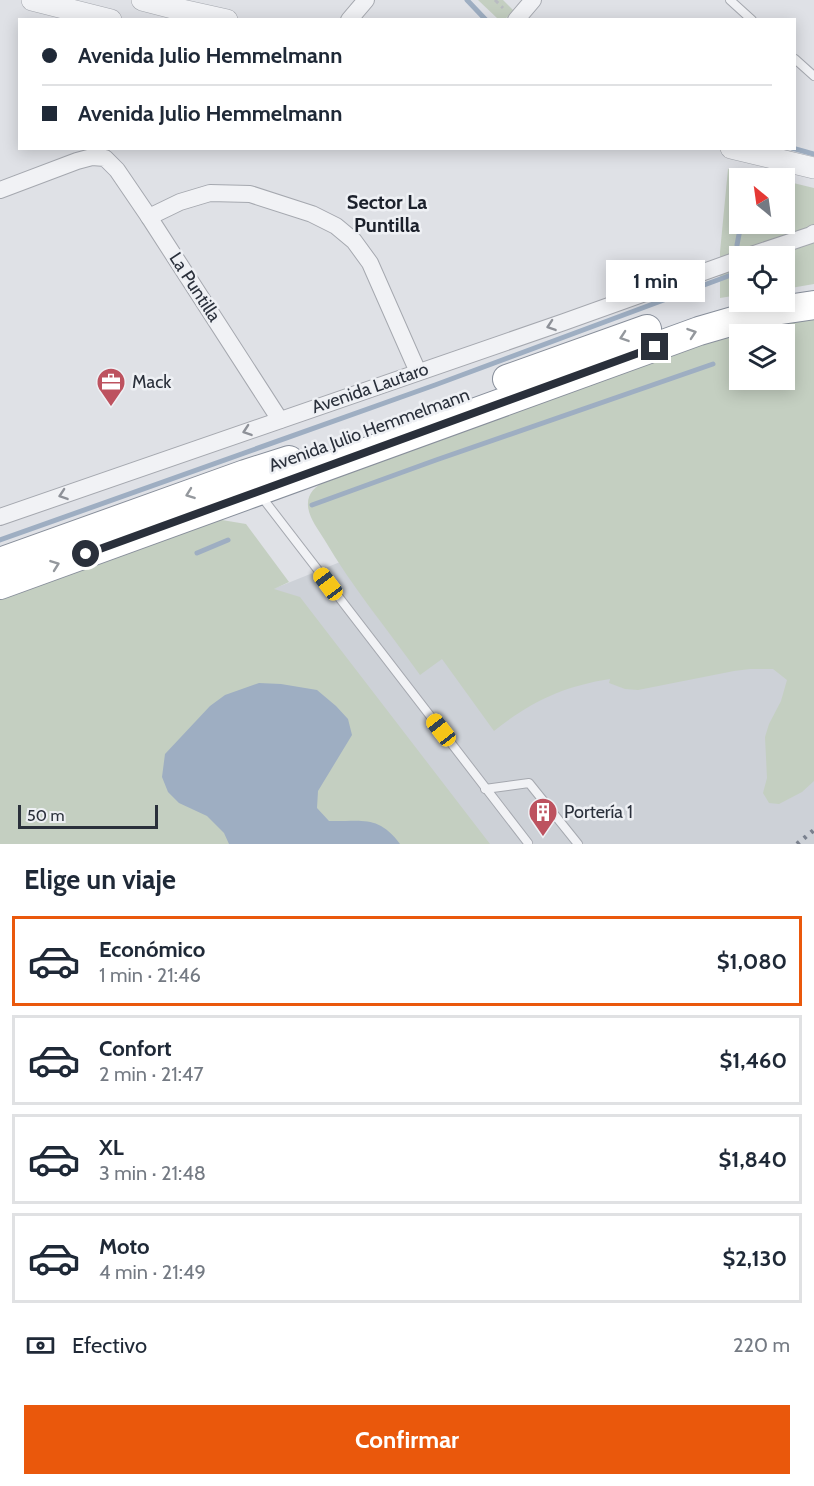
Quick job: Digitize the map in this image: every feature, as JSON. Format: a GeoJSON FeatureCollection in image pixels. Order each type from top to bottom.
{"type":"FeatureCollection","features":[{"type":"Feature","properties":{"kind":"highway"},"geometry":{"type":"LineString","coordinates":[[795,293],[814,291]]}},
{"type":"Feature","properties":{"kind":"highway","name":"Avenida Julio Hemmelmann"},"geometry":{"type":"LineString","coordinates":[[0,585],[251,483],[289,460],[588,349],[682,316],[729,304]]}},
{"type":"Feature","properties":{"kind":"highway","name":"Avenida Julio Hemmelmann"},"geometry":{"type":"LineString","coordinates":[[0,562],[251,483],[699,331],[761,313],[814,305]]}},
{"type":"Feature","properties":{"kind":"street"},"geometry":{"type":"LineString","coordinates":[[32,0],[103,18]]}},
{"type":"Feature","properties":{"kind":"street"},"geometry":{"type":"LineString","coordinates":[[142,0],[218,18]]}},
{"type":"Feature","properties":{"kind":"street"},"geometry":{"type":"LineString","coordinates":[[351,18],[366,0]]}},
{"type":"Feature","properties":{"kind":"street"},"geometry":{"type":"LineString","coordinates":[[518,18],[533,0]]}},
{"type":"Feature","properties":{"kind":"street"},"geometry":{"type":"LineString","coordinates":[[739,150],[814,168]]}},
{"type":"Feature","properties":{"kind":"street","name":"La Puntilla"},"geometry":{"type":"LineString","coordinates":[[0,190],[77,161],[92,157],[105,158],[117,170],[149,217],[280,420]]}},
{"type":"Feature","properties":{"kind":"street"},"geometry":{"type":"LineString","coordinates":[[149,217],[180,202],[210,193],[250,194],[312,214],[336,226],[354,241],[370,263],[418,372]]}},
{"type":"Feature","properties":{"kind":"street"},"geometry":{"type":"LineString","coordinates":[[778,246],[814,233]]}},
{"type":"Feature","properties":{"kind":"street","name":"Avenida Lautaro"},"geometry":{"type":"LineString","coordinates":[[0,517],[729,264]]}},
{"type":"Feature","properties":{"kind":"lane"},"geometry":{"type":"LineString","coordinates":[[730,0],[750,18]]}},
{"type":"Feature","properties":{"kind":"lane"},"geometry":{"type":"LineString","coordinates":[[796,59],[814,76]]}},
{"type":"Feature","properties":{"kind":"lane"},"geometry":{"type":"LineString","coordinates":[[251,483],[528,843]]}},
{"type":"Feature","properties":{"kind":"lane"},"geometry":{"type":"LineString","coordinates":[[485,789],[529,783],[578,844]]}},
{"type":"Feature","properties":{"kind":"shaded area"},"geometry":{"type":"Polygon","coordinates":[[[814,392],[814,844],[0,844],[273,589],[601,457],[814,392]]]}},
{"type":"Feature","properties":{"kind":"green space"},"geometry":{"type":"Polygon","coordinates":[[[478,0],[503,0],[514,11],[506,18],[497,18],[478,0]]]}},
{"type":"Feature","properties":{"kind":"green space"},"geometry":{"type":"Polygon","coordinates":[[[728,169],[729,234],[795,234],[795,183],[814,188],[814,284],[795,287],[795,246],[729,246],[729,297],[720,298],[720,252],[728,169]]]}},
{"type":"Feature","properties":{"kind":"green space"},"geometry":{"type":"Polygon","coordinates":[[[814,316],[814,781],[802,792],[779,804],[769,803],[763,793],[767,778],[765,737],[781,701],[787,680],[773,669],[734,671],[638,690],[625,689],[609,683],[610,679],[593,682],[548,697],[494,731],[442,659],[420,675],[346,574],[310,515],[308,506],[312,491],[325,482],[713,338],[729,335],[729,390],[795,390],[795,324],[777,324],[814,316]]]}},
{"type":"Feature","properties":{"kind":"green space"},"geometry":{"type":"Polygon","coordinates":[[[210,518],[246,524],[289,582],[274,589],[300,597],[490,844],[0,844],[0,594],[210,518]]]}},
{"type":"Feature","properties":{"kind":"water"},"geometry":{"type":"Polygon","coordinates":[[[259,683],[317,690],[348,719],[352,735],[318,791],[317,808],[329,821],[360,821],[376,824],[392,834],[400,844],[229,844],[224,833],[207,816],[179,803],[168,792],[162,777],[165,754],[210,706],[225,695],[259,683]]]}},
{"type":"Feature","properties":{"kind":"waterway"},"geometry":{"type":"LineString","coordinates":[[467,0],[484,18]]}},
{"type":"Feature","properties":{"kind":"waterway"},"geometry":{"type":"LineString","coordinates":[[796,149],[814,154]]}},
{"type":"Feature","properties":{"kind":"waterway"},"geometry":{"type":"LineString","coordinates":[[737,245],[739,234]]}},
{"type":"Feature","properties":{"kind":"waterway"},"geometry":{"type":"LineString","coordinates":[[0,540],[435,385],[729,276]]}},
{"type":"Feature","properties":{"kind":"waterway"},"geometry":{"type":"LineString","coordinates":[[312,505],[713,364]]}},
{"type":"Feature","properties":{"kind":"waterway"},"geometry":{"type":"LineString","coordinates":[[197,553],[228,540]]}},
{"type":"Feature","properties":{"kind":"railway"},"geometry":{"type":"LineString","coordinates":[[797,844],[814,830]]}},
{"type":"Feature","properties":{"kind":"place","name":"Mack"},"geometry":{"type":"Point","coordinates":[111,408]}},
{"type":"Feature","properties":{"kind":"place","name":"Portería 1"},"geometry":{"type":"Point","coordinates":[543,838]}},
{"type":"Feature","properties":{"kind":"district","name":"Sector La Puntilla"},"geometry":{"type":"Point","coordinates":[387,214]}},
{"type":"Feature","properties":{"kind":"route"},"geometry":{"type":"LineString","coordinates":[[86,554],[655,347]]}}]}
